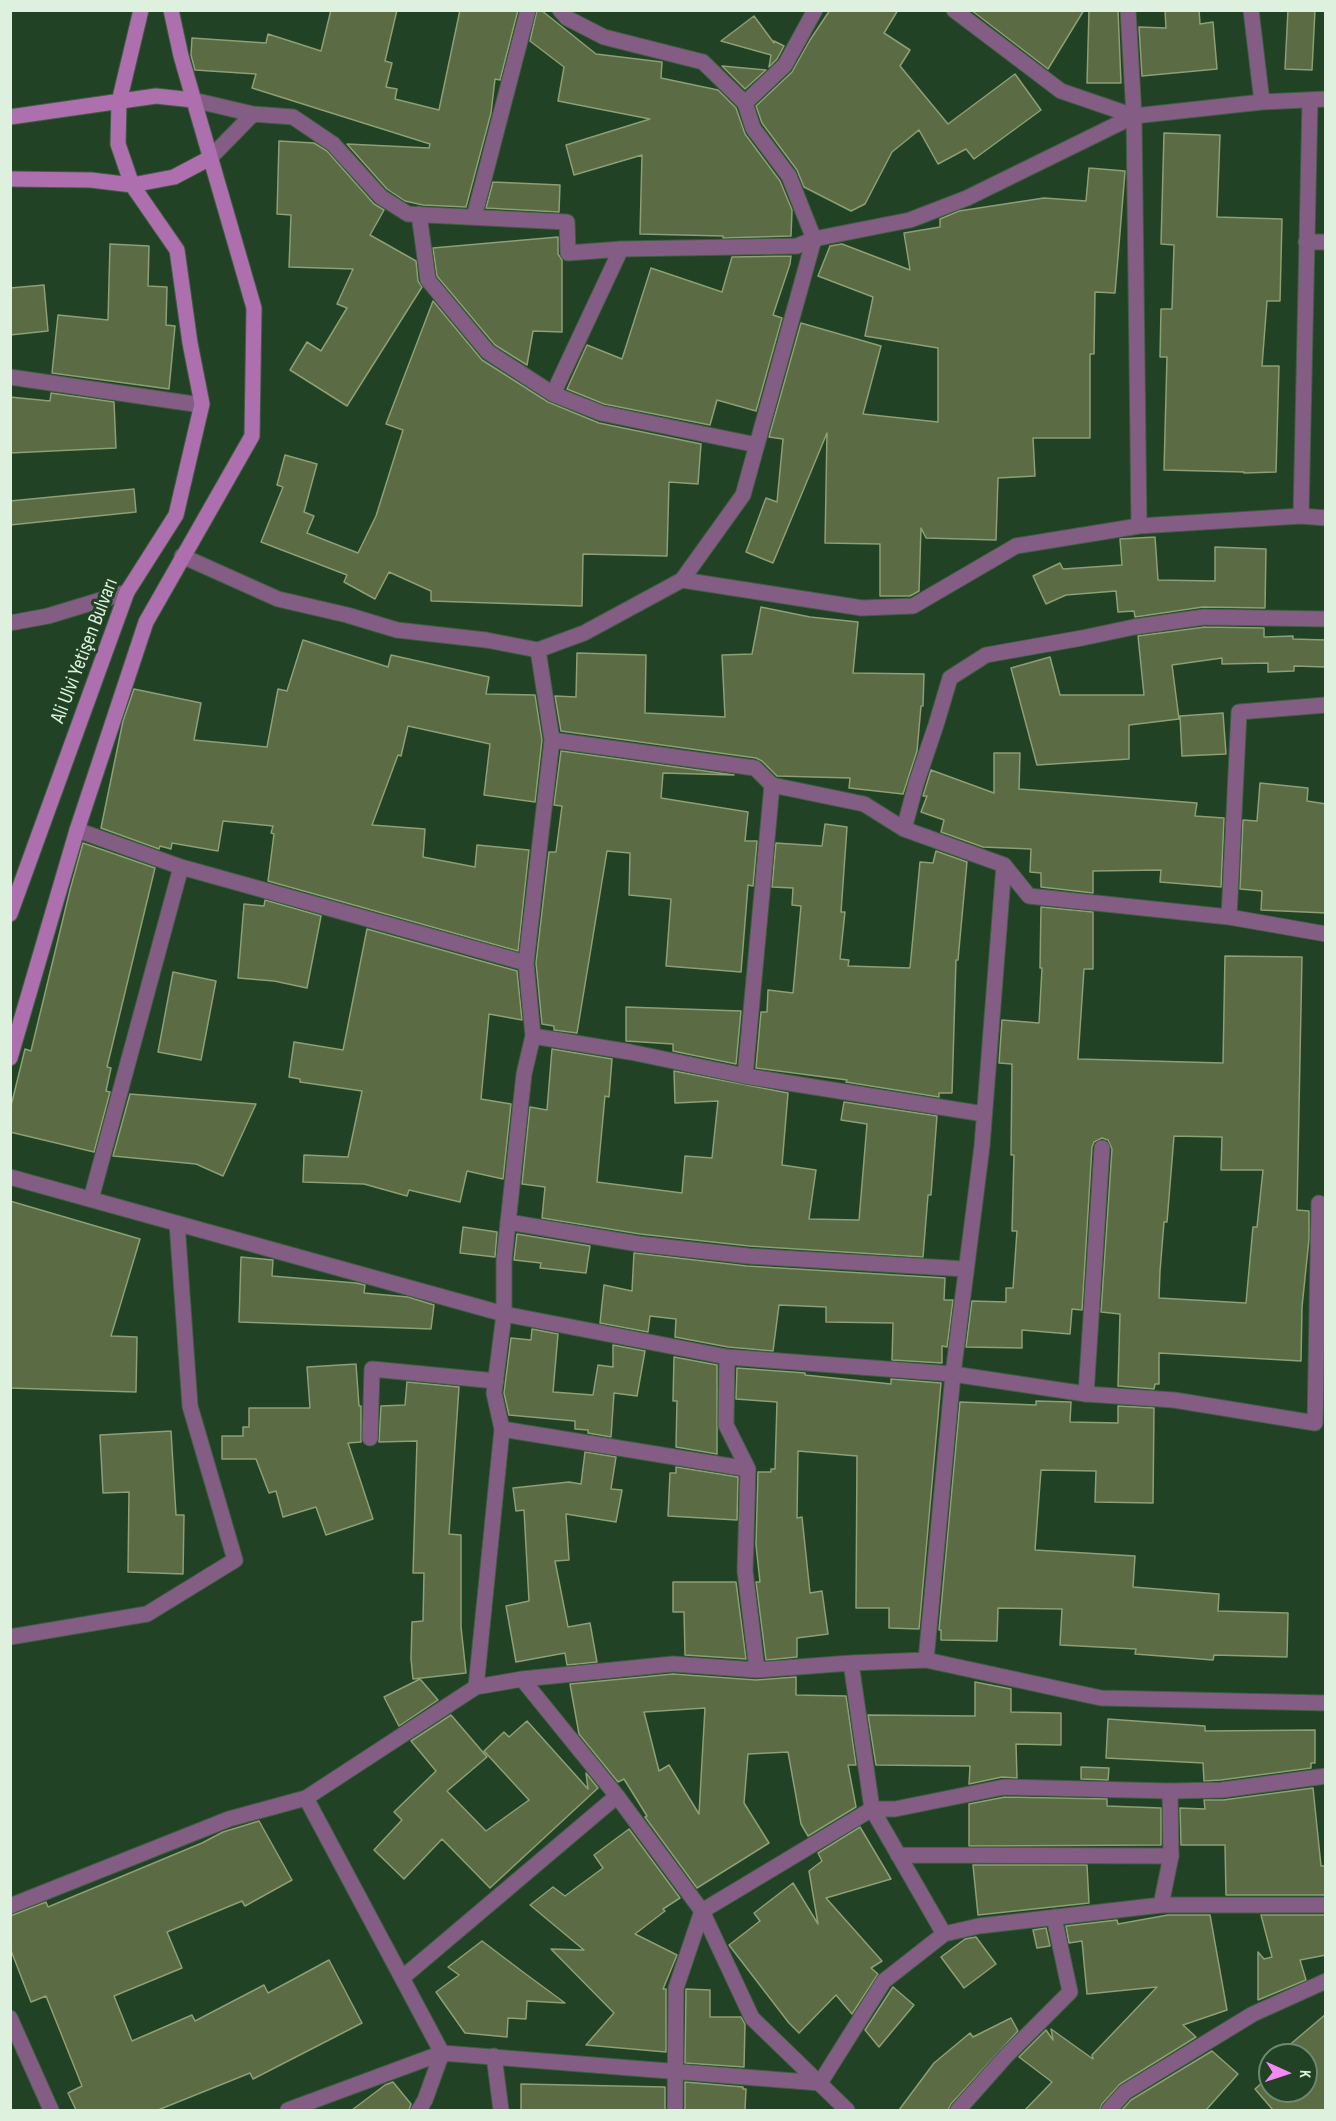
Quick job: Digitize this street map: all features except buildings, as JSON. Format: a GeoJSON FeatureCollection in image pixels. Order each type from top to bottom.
{"type":"FeatureCollection","features":[{"type":"Feature","properties":{"kind":"main road"},"geometry":{"type":"LineString","coordinates":[[132,185],[117,144],[119,102],[141,10]]}},
{"type":"Feature","properties":{"kind":"main road"},"geometry":{"type":"LineString","coordinates":[[10,1058],[77,830],[146,622],[252,436],[254,308],[193,100],[171,10]]}},
{"type":"Feature","properties":{"kind":"main road"},"geometry":{"type":"LineString","coordinates":[[10,117],[156,96],[193,100]]}},
{"type":"Feature","properties":{"kind":"main road"},"geometry":{"type":"LineString","coordinates":[[10,178],[91,180],[132,185],[174,177],[210,158]]}},
{"type":"Feature","properties":{"kind":"main road","name":"Ali Ulvi Yetişen Bulvarı"},"geometry":{"type":"LineString","coordinates":[[10,914],[127,592],[176,514],[201,405],[177,250],[132,185]]}},
{"type":"Feature","properties":{"kind":"street"},"geometry":{"type":"LineString","coordinates":[[474,217],[528,10]]}},
{"type":"Feature","properties":{"kind":"street"},"geometry":{"type":"LineString","coordinates":[[182,556],[279,599],[347,615],[397,630],[486,640],[538,650],[584,633],[682,580],[743,495],[814,239],[789,176],[753,128],[744,104],[704,62],[604,37],[567,18],[560,10]]}},
{"type":"Feature","properties":{"kind":"street"},"geometry":{"type":"LineString","coordinates":[[744,104],[785,65],[815,10]]}},
{"type":"Feature","properties":{"kind":"street"},"geometry":{"type":"LineString","coordinates":[[954,10],[1061,91],[1134,116]]}},
{"type":"Feature","properties":{"kind":"street"},"geometry":{"type":"LineString","coordinates":[[1128,10],[1134,116],[1139,526]]}},
{"type":"Feature","properties":{"kind":"street"},"geometry":{"type":"LineString","coordinates":[[1251,10],[1262,102]]}},
{"type":"Feature","properties":{"kind":"street"},"geometry":{"type":"LineString","coordinates":[[193,100],[253,114],[293,117],[333,144],[381,197],[408,214],[567,222],[568,253],[621,249],[797,246],[814,239],[910,220],[967,198],[1134,116],[1262,102],[1326,99]]}},
{"type":"Feature","properties":{"kind":"street"},"geometry":{"type":"LineString","coordinates":[[1300,516],[1310,100]]}},
{"type":"Feature","properties":{"kind":"street"},"geometry":{"type":"LineString","coordinates":[[210,158],[253,114]]}},
{"type":"Feature","properties":{"kind":"street"},"geometry":{"type":"LineString","coordinates":[[419,214],[428,280],[488,352],[553,394],[601,412],[757,446]]}},
{"type":"Feature","properties":{"kind":"street"},"geometry":{"type":"LineString","coordinates":[[1306,242],[1326,242]]}},
{"type":"Feature","properties":{"kind":"street"},"geometry":{"type":"LineString","coordinates":[[553,394],[621,249]]}},
{"type":"Feature","properties":{"kind":"street"},"geometry":{"type":"LineString","coordinates":[[10,377],[201,405]]}},
{"type":"Feature","properties":{"kind":"street"},"geometry":{"type":"LineString","coordinates":[[682,580],[862,608],[913,606],[1016,546],[1139,526],[1300,516],[1326,518]]}},
{"type":"Feature","properties":{"kind":"street"},"geometry":{"type":"LineString","coordinates":[[10,623],[48,616],[127,592]]}},
{"type":"Feature","properties":{"kind":"street"},"geometry":{"type":"LineString","coordinates":[[904,828],[950,678],[986,655],[1134,627],[1204,617],[1326,619]]}},
{"type":"Feature","properties":{"kind":"street"},"geometry":{"type":"LineString","coordinates":[[476,1687],[502,1429],[494,1393],[504,1314],[504,1260],[524,1074],[533,1036],[526,963],[552,740],[538,650]]}},
{"type":"Feature","properties":{"kind":"street"},"geometry":{"type":"LineString","coordinates":[[1229,918],[1239,712],[1326,705]]}},
{"type":"Feature","properties":{"kind":"street"},"geometry":{"type":"LineString","coordinates":[[552,740],[755,768],[772,785],[864,804],[904,828],[1004,864],[1029,896],[1229,918],[1326,934]]}},
{"type":"Feature","properties":{"kind":"street"},"geometry":{"type":"LineString","coordinates":[[745,1076],[772,785]]}},
{"type":"Feature","properties":{"kind":"street"},"geometry":{"type":"LineString","coordinates":[[77,830],[181,867],[526,963]]}},
{"type":"Feature","properties":{"kind":"street"},"geometry":{"type":"LineString","coordinates":[[926,1660],[953,1374],[982,1146],[1004,864]]}},
{"type":"Feature","properties":{"kind":"street"},"geometry":{"type":"LineString","coordinates":[[91,1199],[181,867]]}},
{"type":"Feature","properties":{"kind":"street"},"geometry":{"type":"LineString","coordinates":[[533,1036],[630,1052],[745,1076],[984,1114]]}},
{"type":"Feature","properties":{"kind":"street"},"geometry":{"type":"LineString","coordinates":[[1086,1394],[1102,1148]]}},
{"type":"Feature","properties":{"kind":"street"},"geometry":{"type":"LineString","coordinates":[[10,1177],[504,1314],[727,1357],[953,1374],[1086,1394],[1174,1400],[1315,1423],[1319,1203]]}},
{"type":"Feature","properties":{"kind":"street"},"geometry":{"type":"LineString","coordinates":[[508,1222],[639,1244],[748,1256],[966,1269]]}},
{"type":"Feature","properties":{"kind":"street"},"geometry":{"type":"LineString","coordinates":[[10,1637],[147,1614],[235,1560],[189,1406],[177,1223]]}},
{"type":"Feature","properties":{"kind":"street"},"geometry":{"type":"LineString","coordinates":[[727,1357],[726,1425],[748,1469],[745,1571],[757,1670]]}},
{"type":"Feature","properties":{"kind":"street"},"geometry":{"type":"LineString","coordinates":[[370,1438],[372,1369],[496,1381]]}},
{"type":"Feature","properties":{"kind":"street"},"geometry":{"type":"LineString","coordinates":[[502,1429],[748,1469]]}},
{"type":"Feature","properties":{"kind":"street"},"geometry":{"type":"LineString","coordinates":[[10,1906],[229,1819],[306,1798],[476,1687],[522,1679],[673,1664],[757,1670],[926,1660],[1101,1698],[1326,1703]]}},
{"type":"Feature","properties":{"kind":"street"},"geometry":{"type":"LineString","coordinates":[[851,1663],[872,1809],[944,1934]]}},
{"type":"Feature","properties":{"kind":"street"},"geometry":{"type":"LineString","coordinates":[[522,1679],[617,1796],[702,1911],[752,2018],[847,2110]]}},
{"type":"Feature","properties":{"kind":"street"},"geometry":{"type":"LineString","coordinates":[[675,2110],[676,1988],[702,1911],[872,1809],[895,1809],[1004,1787],[1222,1790],[1325,1778]]}},
{"type":"Feature","properties":{"kind":"street"},"geometry":{"type":"LineString","coordinates":[[1161,1905],[1171,1856],[1170,1791]]}},
{"type":"Feature","properties":{"kind":"street"},"geometry":{"type":"LineString","coordinates":[[402,1978],[617,1796]]}},
{"type":"Feature","properties":{"kind":"street"},"geometry":{"type":"LineString","coordinates":[[306,1798],[442,2053],[425,2100],[419,2110]]}},
{"type":"Feature","properties":{"kind":"street"},"geometry":{"type":"LineString","coordinates":[[898,1855],[1171,1856]]}},
{"type":"Feature","properties":{"kind":"street"},"geometry":{"type":"LineString","coordinates":[[820,2083],[884,1981],[944,1934],[978,1926],[1161,1905],[1326,1905]]}},
{"type":"Feature","properties":{"kind":"street"},"geometry":{"type":"LineString","coordinates":[[958,2110],[1006,2056],[1071,1992],[1054,1917]]}},
{"type":"Feature","properties":{"kind":"street"},"geometry":{"type":"LineString","coordinates":[[1108,2110],[1125,2091],[1243,2020],[1326,1981]]}},
{"type":"Feature","properties":{"kind":"street"},"geometry":{"type":"LineString","coordinates":[[10,2018],[51,2110]]}},
{"type":"Feature","properties":{"kind":"street"},"geometry":{"type":"LineString","coordinates":[[288,2110],[442,2053],[820,2083]]}},
{"type":"Feature","properties":{"kind":"street"},"geometry":{"type":"LineString","coordinates":[[494,2056],[501,2110]]}}]}
